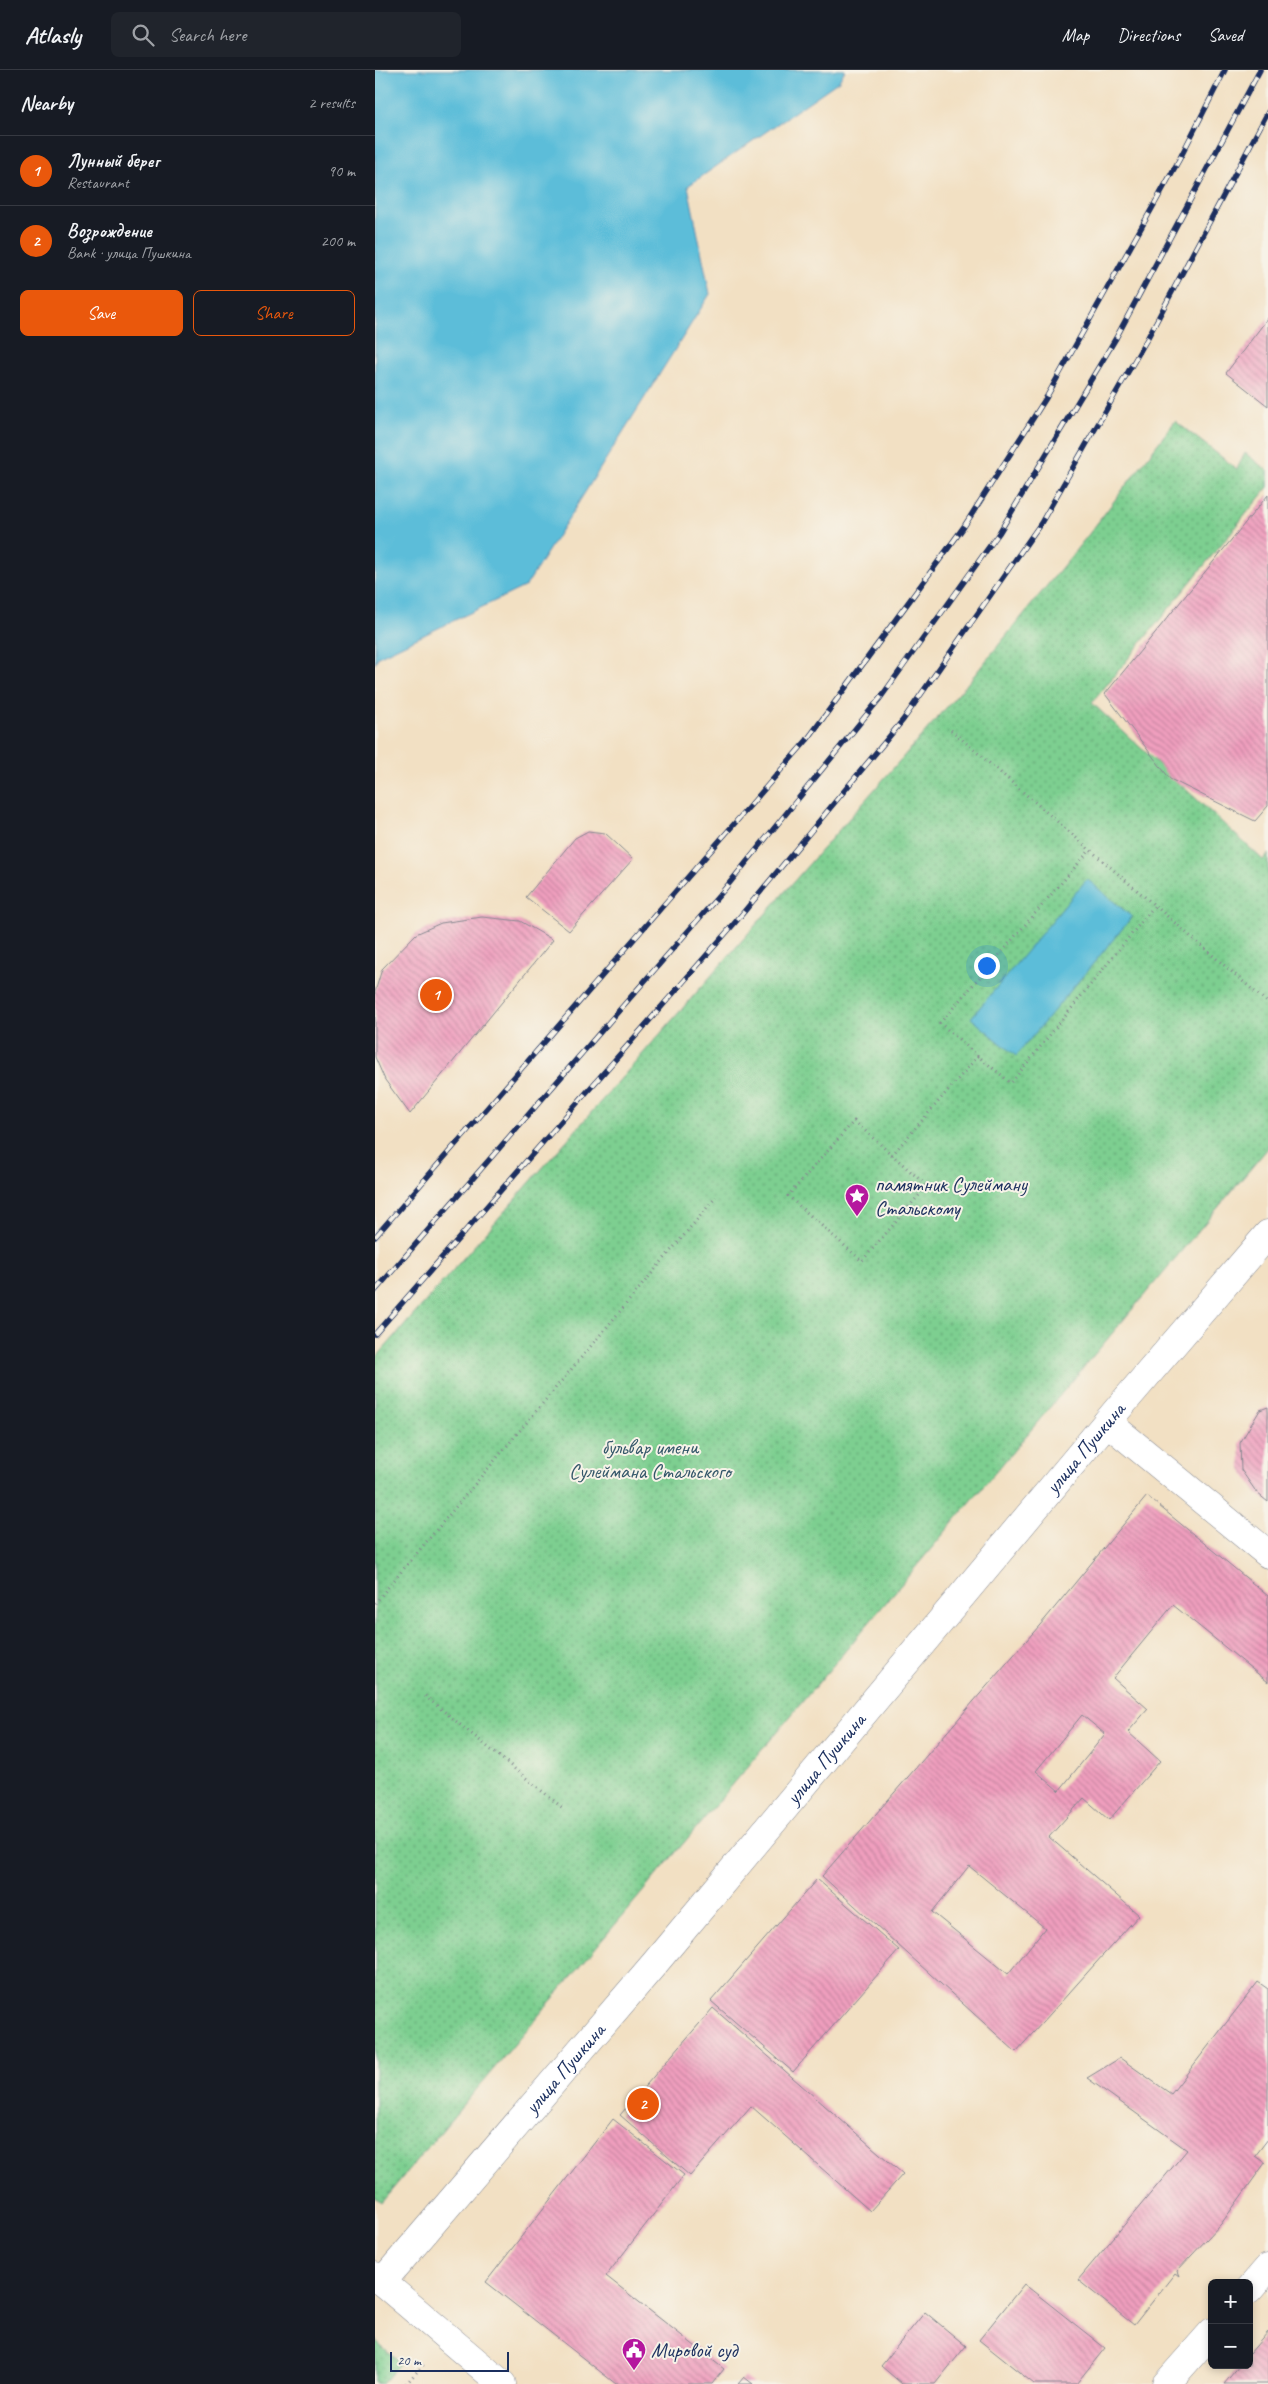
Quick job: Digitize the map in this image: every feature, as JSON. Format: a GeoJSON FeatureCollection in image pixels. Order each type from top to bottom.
{"type":"FeatureCollection","features":[{"type":"Feature","properties":{"kind":"street","name":"улица Пушкина"},"geometry":{"type":"LineString","coordinates":[[379,2279],[655,1963],[1107,1422],[1268,1234]]}},
{"type":"Feature","properties":{"kind":"street"},"geometry":{"type":"LineString","coordinates":[[1107,1422],[1268,1554]]}},
{"type":"Feature","properties":{"kind":"street"},"geometry":{"type":"LineString","coordinates":[[1253,2285],[1268,2268]]}},
{"type":"Feature","properties":{"kind":"street"},"geometry":{"type":"LineString","coordinates":[[379,2279],[502,2384]]}},
{"type":"Feature","properties":{"kind":"street"},"geometry":{"type":"LineString","coordinates":[[1166,2384],[1208,2337]]}},
{"type":"Feature","properties":{"kind":"path"},"geometry":{"type":"LineString","coordinates":[[951,730],[1268,1003]]}},
{"type":"Feature","properties":{"kind":"path"},"geometry":{"type":"LineString","coordinates":[[1091,850],[940,1023],[1011,1084],[1155,904]]}},
{"type":"Feature","properties":{"kind":"path"},"geometry":{"type":"LineString","coordinates":[[892,1155],[978,1056]]}},
{"type":"Feature","properties":{"kind":"path"},"geometry":{"type":"LineString","coordinates":[[854,1121],[892,1155],[927,1186],[862,1261],[788,1196],[854,1121]]}},
{"type":"Feature","properties":{"kind":"path"},"geometry":{"type":"LineString","coordinates":[[375,1603],[716,1197]]}},
{"type":"Feature","properties":{"kind":"path"},"geometry":{"type":"LineString","coordinates":[[425,1696],[564,1809]]}},
{"type":"Feature","properties":{"kind":"green space","name":"бульвар имени Сулеймана Стальского"},"geometry":{"type":"Polygon","coordinates":[[[1175,421],[1237,469],[1245,453],[1268,471],[1268,487],[1092,703],[1263,860],[1268,854],[1268,1148],[381,2203],[375,2198],[375,1359],[967,684],[1089,534],[1175,421]]]}},
{"type":"Feature","properties":{"kind":"green space"},"geometry":{"type":"Polygon","coordinates":[[[375,2340],[401,2363],[382,2384],[375,2383],[375,2340]]]}},
{"type":"Feature","properties":{"kind":"water"},"geometry":{"type":"Polygon","coordinates":[[[375,70],[845,70],[839,81],[688,186],[710,294],[526,586],[378,657],[375,664],[375,70]]]}},
{"type":"Feature","properties":{"kind":"water"},"geometry":{"type":"Polygon","coordinates":[[[1087,879],[1132,917],[1016,1056],[971,1018],[1087,879]]]}},
{"type":"Feature","properties":{"kind":"building"},"geometry":{"type":"Polygon","coordinates":[[[1268,318],[1268,406],[1226,373],[1268,318]]]}},
{"type":"Feature","properties":{"kind":"building"},"geometry":{"type":"Polygon","coordinates":[[[1268,495],[1268,806],[1255,821],[1170,779],[1105,694],[1268,495]]]}},
{"type":"Feature","properties":{"kind":"building"},"geometry":{"type":"Polygon","coordinates":[[[588,831],[605,833],[633,859],[569,931],[526,897],[575,838],[588,831]]]}},
{"type":"Feature","properties":{"kind":"building"},"geometry":{"type":"Polygon","coordinates":[[[482,917],[520,921],[553,940],[410,1114],[385,1080],[375,1057],[375,992],[382,969],[416,934],[441,923],[482,917]]]}},
{"type":"Feature","properties":{"kind":"building"},"geometry":{"type":"Polygon","coordinates":[[[1268,1407],[1268,1502],[1257,1493],[1241,1470],[1240,1443],[1260,1410],[1268,1407]]]}},
{"type":"Feature","properties":{"kind":"building"},"geometry":{"type":"Polygon","coordinates":[[[1147,1496],[1268,1596],[1268,1682],[1173,1605],[1113,1678],[1148,1709],[1128,1732],[1160,1761],[1109,1820],[1084,1798],[1049,1837],[1139,1915],[1016,2052],[822,1876],[1046,1618],[1147,1496]],[[1082,1715],[1036,1771],[1059,1791],[1105,1734],[1082,1715]],[[969,1866],[932,1912],[1008,1974],[1045,1928],[969,1866]]]}},
{"type":"Feature","properties":{"kind":"building"},"geometry":{"type":"Polygon","coordinates":[[[817,1879],[899,1950],[793,2072],[711,2001],[817,1879]]]}},
{"type":"Feature","properties":{"kind":"building"},"geometry":{"type":"Polygon","coordinates":[[[1258,1982],[1268,1989],[1268,2139],[1255,2156],[1265,2163],[1221,2224],[1177,2271],[1179,2276],[1175,2273],[1134,2325],[1078,2280],[1187,2150],[1087,2078],[1120,2058],[1171,2094],[1258,1982]]]}},
{"type":"Feature","properties":{"kind":"building"},"geometry":{"type":"Polygon","coordinates":[[[713,2008],[903,2174],[870,2211],[751,2106],[690,2176],[620,2115],[713,2008]]]}},
{"type":"Feature","properties":{"kind":"building"},"geometry":{"type":"Polygon","coordinates":[[[613,2119],[684,2175],[606,2276],[724,2369],[712,2384],[616,2384],[486,2282],[613,2119]]]}},
{"type":"Feature","properties":{"kind":"building"},"geometry":{"type":"Polygon","coordinates":[[[1024,2284],[1105,2348],[1076,2384],[1034,2384],[979,2340],[1024,2284]]]}},
{"type":"Feature","properties":{"kind":"building"},"geometry":{"type":"Polygon","coordinates":[[[925,2312],[966,2346],[935,2384],[902,2384],[881,2366],[925,2312]]]}},
{"type":"Feature","properties":{"kind":"building"},"geometry":{"type":"Polygon","coordinates":[[[1268,2332],[1268,2384],[1224,2384],[1237,2369],[1253,2369],[1253,2349],[1268,2332]]]}},
{"type":"Feature","properties":{"kind":"building"},"geometry":{"type":"Polygon","coordinates":[[[744,2377],[753,2384],[738,2384],[744,2377]]]}},
{"type":"Feature","properties":{"kind":"railway"},"geometry":{"type":"LineString","coordinates":[[375,1237],[807,740],[963,528],[1046,398],[1179,160],[1225,70]]}},
{"type":"Feature","properties":{"kind":"railway"},"geometry":{"type":"LineString","coordinates":[[375,1291],[723,891],[881,697],[999,533],[1116,338],[1260,70]]}},
{"type":"Feature","properties":{"kind":"railway"},"geometry":{"type":"LineString","coordinates":[[375,1334],[733,925],[903,720],[1041,523],[1147,339],[1268,112]]}},
{"type":"Feature","properties":{"kind":"place","name":"Лунный берег"},"geometry":{"type":"Point","coordinates":[436,995]}},
{"type":"Feature","properties":{"kind":"place","name":"памятник Сулейману Стальскому"},"geometry":{"type":"Point","coordinates":[857,1217]}},
{"type":"Feature","properties":{"kind":"place","name":"Возрождение"},"geometry":{"type":"Point","coordinates":[643,2104]}},
{"type":"Feature","properties":{"kind":"place","name":"Мировой суд"},"geometry":{"type":"Point","coordinates":[634,2371]}}]}
